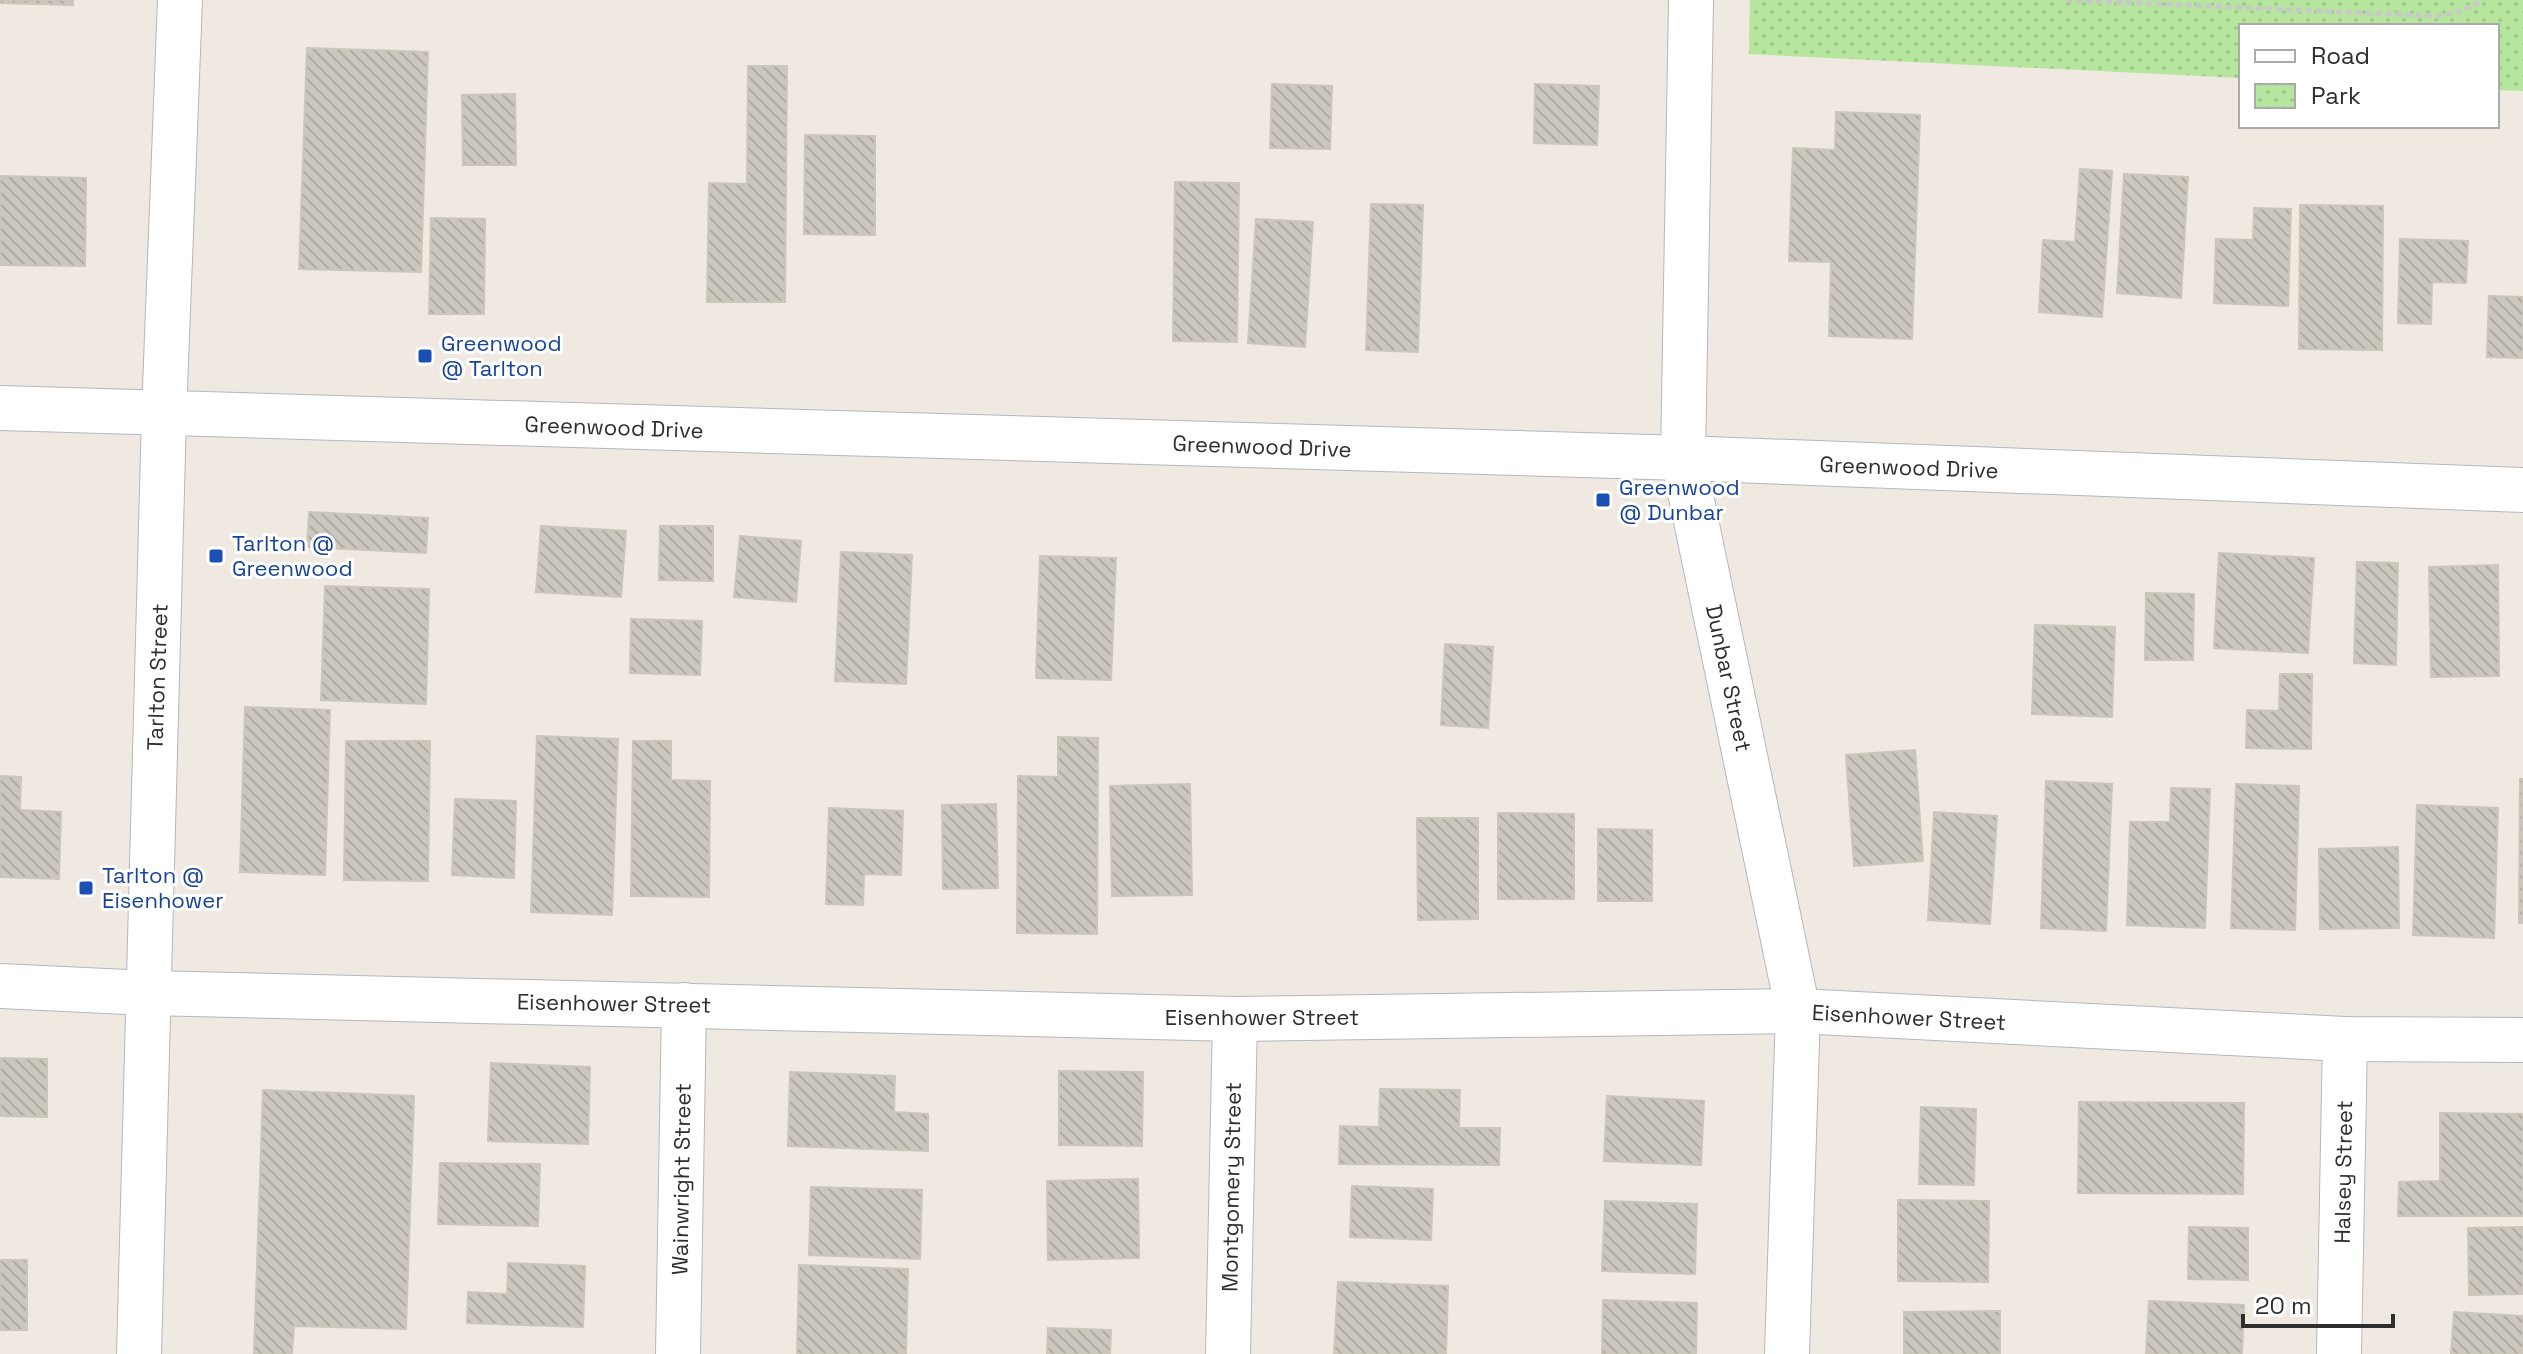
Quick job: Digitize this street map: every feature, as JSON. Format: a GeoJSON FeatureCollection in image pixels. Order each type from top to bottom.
{"type":"FeatureCollection","features":[{"type":"Feature","properties":{"kind":"street","name":"Tarlton Street"},"geometry":{"type":"LineString","coordinates":[[139,1354],[164,414],[180,0]]}},
{"type":"Feature","properties":{"kind":"street","name":"Dunbar Street"},"geometry":{"type":"LineString","coordinates":[[1691,0],[1683,458],[1798,1011],[1787,1354]]}},
{"type":"Feature","properties":{"kind":"street","name":"Greenwood Drive"},"geometry":{"type":"LineString","coordinates":[[0,408],[1683,458],[2523,490]]}},
{"type":"Feature","properties":{"kind":"street","name":"Eisenhower Street"},"geometry":{"type":"LineString","coordinates":[[0,986],[148,993],[1235,1019],[1798,1011],[2345,1039],[2523,1040]]}},
{"type":"Feature","properties":{"kind":"street","name":"Wainwright Street"},"geometry":{"type":"LineString","coordinates":[[678,1354],[684,1005]]}},
{"type":"Feature","properties":{"kind":"street","name":"Montgomery Street"},"geometry":{"type":"LineString","coordinates":[[1228,1354],[1235,1019]]}},
{"type":"Feature","properties":{"kind":"street","name":"Halsey Street"},"geometry":{"type":"LineString","coordinates":[[2339,1354],[2345,1039]]}},
{"type":"Feature","properties":{"kind":"path"},"geometry":{"type":"LineString","coordinates":[[2066,0],[2438,16],[2460,11],[2484,0]]}},
{"type":"Feature","properties":{"kind":"green space"},"geometry":{"type":"Polygon","coordinates":[[[1750,0],[2523,0],[2523,91],[2499,90],[2499,24],[2239,24],[2239,78],[1749,54],[1750,0]]]}},
{"type":"Feature","properties":{"kind":"building"},"geometry":{"type":"Polygon","coordinates":[[[0,0],[73,0],[73,5],[0,3],[0,0]]]}},
{"type":"Feature","properties":{"kind":"building"},"geometry":{"type":"Polygon","coordinates":[[[307,48],[428,52],[421,272],[299,269],[307,48]]]}},
{"type":"Feature","properties":{"kind":"building"},"geometry":{"type":"Polygon","coordinates":[[[748,66],[787,66],[785,302],[707,302],[709,183],[747,184],[748,66]]]}},
{"type":"Feature","properties":{"kind":"building"},"geometry":{"type":"Polygon","coordinates":[[[1272,84],[1332,86],[1330,149],[1270,148],[1272,84]]]}},
{"type":"Feature","properties":{"kind":"building"},"geometry":{"type":"Polygon","coordinates":[[[1535,84],[1599,86],[1597,145],[1534,143],[1535,84]]]}},
{"type":"Feature","properties":{"kind":"building"},"geometry":{"type":"Polygon","coordinates":[[[515,94],[516,165],[463,165],[462,95],[515,94]]]}},
{"type":"Feature","properties":{"kind":"building"},"geometry":{"type":"Polygon","coordinates":[[[1836,112],[1920,115],[1912,339],[1829,336],[1831,262],[1789,261],[1793,148],[1835,150],[1836,112]]]}},
{"type":"Feature","properties":{"kind":"building"},"geometry":{"type":"Polygon","coordinates":[[[805,135],[875,136],[875,235],[804,234],[805,135]]]}},
{"type":"Feature","properties":{"kind":"building"},"geometry":{"type":"Polygon","coordinates":[[[2080,169],[2112,171],[2102,317],[2039,312],[2043,240],[2075,242],[2080,169]]]}},
{"type":"Feature","properties":{"kind":"building"},"geometry":{"type":"Polygon","coordinates":[[[2124,174],[2188,177],[2181,298],[2117,293],[2124,174]]]}},
{"type":"Feature","properties":{"kind":"building"},"geometry":{"type":"Polygon","coordinates":[[[0,176],[86,178],[85,266],[0,265],[0,176]]]}},
{"type":"Feature","properties":{"kind":"building"},"geometry":{"type":"Polygon","coordinates":[[[1175,182],[1239,183],[1237,342],[1173,341],[1175,182]]]}},
{"type":"Feature","properties":{"kind":"building"},"geometry":{"type":"Polygon","coordinates":[[[1371,204],[1423,205],[1418,352],[1366,350],[1371,204]]]}},
{"type":"Feature","properties":{"kind":"building"},"geometry":{"type":"Polygon","coordinates":[[[2300,205],[2383,206],[2382,350],[2299,349],[2300,205]]]}},
{"type":"Feature","properties":{"kind":"building"},"geometry":{"type":"Polygon","coordinates":[[[2254,208],[2291,209],[2288,306],[2214,303],[2216,239],[2253,240],[2254,208]]]}},
{"type":"Feature","properties":{"kind":"building"},"geometry":{"type":"Polygon","coordinates":[[[431,218],[485,219],[484,314],[429,314],[431,218]]]}},
{"type":"Feature","properties":{"kind":"building"},"geometry":{"type":"Polygon","coordinates":[[[1256,219],[1313,222],[1305,347],[1248,343],[1256,219]]]}},
{"type":"Feature","properties":{"kind":"building"},"geometry":{"type":"Polygon","coordinates":[[[2400,239],[2468,241],[2466,283],[2432,282],[2431,324],[2398,323],[2400,239]]]}},
{"type":"Feature","properties":{"kind":"building"},"geometry":{"type":"Polygon","coordinates":[[[2489,296],[2523,297],[2523,358],[2487,357],[2489,296]]]}},
{"type":"Feature","properties":{"kind":"building"},"geometry":{"type":"Polygon","coordinates":[[[309,512],[428,518],[426,553],[307,547],[309,512]]]}},
{"type":"Feature","properties":{"kind":"building"},"geometry":{"type":"Polygon","coordinates":[[[541,526],[626,531],[621,597],[536,592],[541,526]]]}},
{"type":"Feature","properties":{"kind":"building"},"geometry":{"type":"Polygon","coordinates":[[[660,526],[713,526],[713,581],[659,580],[660,526]]]}},
{"type":"Feature","properties":{"kind":"building"},"geometry":{"type":"Polygon","coordinates":[[[740,536],[801,541],[796,602],[734,597],[740,536]]]}},
{"type":"Feature","properties":{"kind":"building"},"geometry":{"type":"Polygon","coordinates":[[[841,552],[912,555],[906,684],[835,681],[841,552]]]}},
{"type":"Feature","properties":{"kind":"building"},"geometry":{"type":"Polygon","coordinates":[[[2219,553],[2314,558],[2308,653],[2214,648],[2219,553]]]}},
{"type":"Feature","properties":{"kind":"building"},"geometry":{"type":"Polygon","coordinates":[[[1040,556],[1116,558],[1111,680],[1036,678],[1040,556]]]}},
{"type":"Feature","properties":{"kind":"building"},"geometry":{"type":"Polygon","coordinates":[[[2357,562],[2398,563],[2396,665],[2354,663],[2357,562]]]}},
{"type":"Feature","properties":{"kind":"building"},"geometry":{"type":"Polygon","coordinates":[[[2498,565],[2499,676],[2431,677],[2429,567],[2498,565]]]}},
{"type":"Feature","properties":{"kind":"building"},"geometry":{"type":"Polygon","coordinates":[[[325,586],[429,589],[426,704],[321,700],[325,586]]]}},
{"type":"Feature","properties":{"kind":"building"},"geometry":{"type":"Polygon","coordinates":[[[2146,593],[2194,594],[2193,660],[2145,660],[2146,593]]]}},
{"type":"Feature","properties":{"kind":"building"},"geometry":{"type":"Polygon","coordinates":[[[631,619],[702,621],[700,675],[630,673],[631,619]]]}},
{"type":"Feature","properties":{"kind":"building"},"geometry":{"type":"Polygon","coordinates":[[[2035,625],[2115,627],[2112,717],[2032,714],[2035,625]]]}},
{"type":"Feature","properties":{"kind":"building"},"geometry":{"type":"Polygon","coordinates":[[[1445,644],[1493,647],[1488,728],[1441,725],[1445,644]]]}},
{"type":"Feature","properties":{"kind":"building"},"geometry":{"type":"Polygon","coordinates":[[[2280,674],[2312,674],[2311,749],[2246,748],[2247,710],[2279,711],[2280,674]]]}},
{"type":"Feature","properties":{"kind":"building"},"geometry":{"type":"Polygon","coordinates":[[[245,707],[330,710],[325,875],[240,872],[245,707]]]}},
{"type":"Feature","properties":{"kind":"building"},"geometry":{"type":"Polygon","coordinates":[[[537,736],[618,739],[612,915],[531,912],[537,736]]]}},
{"type":"Feature","properties":{"kind":"building"},"geometry":{"type":"Polygon","coordinates":[[[1058,737],[1098,738],[1097,934],[1017,933],[1018,776],[1058,777],[1058,737]]]}},
{"type":"Feature","properties":{"kind":"building"},"geometry":{"type":"Polygon","coordinates":[[[346,741],[430,741],[428,881],[344,880],[346,741]]]}},
{"type":"Feature","properties":{"kind":"building"},"geometry":{"type":"Polygon","coordinates":[[[633,741],[671,741],[671,780],[710,781],[709,897],[631,896],[633,741]]]}},
{"type":"Feature","properties":{"kind":"building"},"geometry":{"type":"Polygon","coordinates":[[[1915,750],[1923,861],[1854,866],[1846,755],[1915,750]]]}},
{"type":"Feature","properties":{"kind":"building"},"geometry":{"type":"Polygon","coordinates":[[[0,776],[21,777],[20,810],[61,812],[59,879],[0,877],[0,776]]]}},
{"type":"Feature","properties":{"kind":"building"},"geometry":{"type":"Polygon","coordinates":[[[2520,779],[2523,779],[2523,923],[2519,923],[2520,779]]]}},
{"type":"Feature","properties":{"kind":"building"},"geometry":{"type":"Polygon","coordinates":[[[2046,781],[2112,784],[2106,931],[2041,928],[2046,781]]]}},
{"type":"Feature","properties":{"kind":"building"},"geometry":{"type":"Polygon","coordinates":[[[1190,784],[1192,895],[1112,896],[1110,786],[1190,784]]]}},
{"type":"Feature","properties":{"kind":"building"},"geometry":{"type":"Polygon","coordinates":[[[2236,784],[2299,786],[2295,930],[2231,928],[2236,784]]]}},
{"type":"Feature","properties":{"kind":"building"},"geometry":{"type":"Polygon","coordinates":[[[2171,788],[2210,789],[2205,928],[2127,925],[2130,822],[2170,822],[2171,788]]]}},
{"type":"Feature","properties":{"kind":"building"},"geometry":{"type":"Polygon","coordinates":[[[455,799],[516,801],[514,878],[452,875],[455,799]]]}},
{"type":"Feature","properties":{"kind":"building"},"geometry":{"type":"Polygon","coordinates":[[[996,804],[998,888],[943,889],[942,805],[996,804]]]}},
{"type":"Feature","properties":{"kind":"building"},"geometry":{"type":"Polygon","coordinates":[[[2417,805],[2498,808],[2494,938],[2413,935],[2417,805]]]}},
{"type":"Feature","properties":{"kind":"building"},"geometry":{"type":"Polygon","coordinates":[[[829,808],[903,811],[901,875],[864,874],[863,905],[826,904],[829,808]]]}},
{"type":"Feature","properties":{"kind":"building"},"geometry":{"type":"Polygon","coordinates":[[[1934,812],[1997,816],[1990,924],[1928,920],[1934,812]]]}},
{"type":"Feature","properties":{"kind":"building"},"geometry":{"type":"Polygon","coordinates":[[[1498,813],[1574,814],[1574,899],[1498,899],[1498,813]]]}},
{"type":"Feature","properties":{"kind":"building"},"geometry":{"type":"Polygon","coordinates":[[[1417,818],[1478,818],[1478,919],[1418,920],[1417,818]]]}},
{"type":"Feature","properties":{"kind":"building"},"geometry":{"type":"Polygon","coordinates":[[[1598,829],[1652,830],[1652,901],[1598,901],[1598,829]]]}},
{"type":"Feature","properties":{"kind":"building"},"geometry":{"type":"Polygon","coordinates":[[[2398,847],[2399,928],[2320,929],[2319,849],[2398,847]]]}},
{"type":"Feature","properties":{"kind":"building"},"geometry":{"type":"Polygon","coordinates":[[[0,1058],[47,1059],[47,1117],[0,1116],[0,1058]]]}},
{"type":"Feature","properties":{"kind":"building"},"geometry":{"type":"Polygon","coordinates":[[[491,1063],[590,1067],[588,1144],[488,1141],[491,1063]]]}},
{"type":"Feature","properties":{"kind":"building"},"geometry":{"type":"Polygon","coordinates":[[[1059,1071],[1143,1072],[1142,1146],[1059,1145],[1059,1071]]]}},
{"type":"Feature","properties":{"kind":"building"},"geometry":{"type":"Polygon","coordinates":[[[790,1072],[895,1076],[894,1112],[928,1114],[928,1151],[788,1146],[790,1072]]]}},
{"type":"Feature","properties":{"kind":"building"},"geometry":{"type":"Polygon","coordinates":[[[1380,1089],[1460,1090],[1459,1128],[1500,1128],[1499,1165],[1339,1164],[1340,1126],[1379,1127],[1380,1089]]]}},
{"type":"Feature","properties":{"kind":"building"},"geometry":{"type":"Polygon","coordinates":[[[263,1090],[414,1096],[406,1329],[294,1326],[292,1354],[254,1354],[263,1090]]]}},
{"type":"Feature","properties":{"kind":"building"},"geometry":{"type":"Polygon","coordinates":[[[1607,1096],[1704,1101],[1701,1165],[1604,1161],[1607,1096]]]}},
{"type":"Feature","properties":{"kind":"building"},"geometry":{"type":"Polygon","coordinates":[[[2079,1102],[2244,1103],[2243,1194],[2078,1193],[2079,1102]]]}},
{"type":"Feature","properties":{"kind":"building"},"geometry":{"type":"Polygon","coordinates":[[[1921,1107],[1976,1109],[1974,1185],[1919,1184],[1921,1107]]]}},
{"type":"Feature","properties":{"kind":"building"},"geometry":{"type":"Polygon","coordinates":[[[2440,1113],[2523,1114],[2523,1216],[2398,1216],[2399,1182],[2440,1181],[2440,1113]]]}},
{"type":"Feature","properties":{"kind":"building"},"geometry":{"type":"Polygon","coordinates":[[[440,1163],[540,1164],[538,1226],[438,1224],[440,1163]]]}},
{"type":"Feature","properties":{"kind":"building"},"geometry":{"type":"Polygon","coordinates":[[[1138,1179],[1139,1258],[1048,1260],[1047,1181],[1138,1179]]]}},
{"type":"Feature","properties":{"kind":"building"},"geometry":{"type":"Polygon","coordinates":[[[1352,1186],[1433,1189],[1431,1240],[1350,1237],[1352,1186]]]}},
{"type":"Feature","properties":{"kind":"building"},"geometry":{"type":"Polygon","coordinates":[[[811,1187],[922,1190],[920,1259],[809,1255],[811,1187]]]}},
{"type":"Feature","properties":{"kind":"building"},"geometry":{"type":"Polygon","coordinates":[[[1898,1200],[1989,1201],[1988,1282],[1898,1281],[1898,1200]]]}},
{"type":"Feature","properties":{"kind":"building"},"geometry":{"type":"Polygon","coordinates":[[[1605,1201],[1697,1204],[1695,1274],[1602,1271],[1605,1201]]]}},
{"type":"Feature","properties":{"kind":"building"},"geometry":{"type":"Polygon","coordinates":[[[2189,1227],[2248,1228],[2248,1280],[2188,1279],[2189,1227]]]}},
{"type":"Feature","properties":{"kind":"building"},"geometry":{"type":"Polygon","coordinates":[[[2523,1227],[2523,1294],[2469,1295],[2468,1228],[2523,1227]]]}},
{"type":"Feature","properties":{"kind":"building"},"geometry":{"type":"Polygon","coordinates":[[[0,1260],[27,1260],[27,1330],[0,1330],[0,1260]]]}},
{"type":"Feature","properties":{"kind":"building"},"geometry":{"type":"Polygon","coordinates":[[[508,1263],[585,1266],[583,1327],[467,1323],[468,1292],[507,1294],[508,1263]]]}},
{"type":"Feature","properties":{"kind":"building"},"geometry":{"type":"Polygon","coordinates":[[[799,1265],[908,1269],[906,1354],[797,1354],[799,1265]]]}},
{"type":"Feature","properties":{"kind":"building"},"geometry":{"type":"Polygon","coordinates":[[[1338,1282],[1448,1286],[1446,1354],[1334,1354],[1338,1282]]]}},
{"type":"Feature","properties":{"kind":"building"},"geometry":{"type":"Polygon","coordinates":[[[1603,1300],[1697,1303],[1696,1354],[1602,1354],[1603,1300]]]}},
{"type":"Feature","properties":{"kind":"building"},"geometry":{"type":"Polygon","coordinates":[[[2149,1301],[2244,1305],[2242,1354],[2146,1354],[2149,1301]]]}},
{"type":"Feature","properties":{"kind":"building"},"geometry":{"type":"Polygon","coordinates":[[[2000,1311],[2000,1354],[1904,1354],[1904,1312],[2000,1311]]]}},
{"type":"Feature","properties":{"kind":"building"},"geometry":{"type":"Polygon","coordinates":[[[2454,1312],[2523,1316],[2523,1354],[2451,1354],[2454,1312]]]}},
{"type":"Feature","properties":{"kind":"building"},"geometry":{"type":"Polygon","coordinates":[[[1048,1328],[1111,1330],[1110,1354],[1047,1354],[1048,1328]]]}},
{"type":"Feature","properties":{"kind":"place","name":"Greenwood @ Tarlton"},"geometry":{"type":"Point","coordinates":[425,356]}},
{"type":"Feature","properties":{"kind":"place","name":"Greenwood @ Dunbar"},"geometry":{"type":"Point","coordinates":[1603,500]}},
{"type":"Feature","properties":{"kind":"place","name":"Tarlton @ Greenwood"},"geometry":{"type":"Point","coordinates":[216,556]}},
{"type":"Feature","properties":{"kind":"place","name":"Tarlton @ Eisenhower"},"geometry":{"type":"Point","coordinates":[86,888]}}]}
